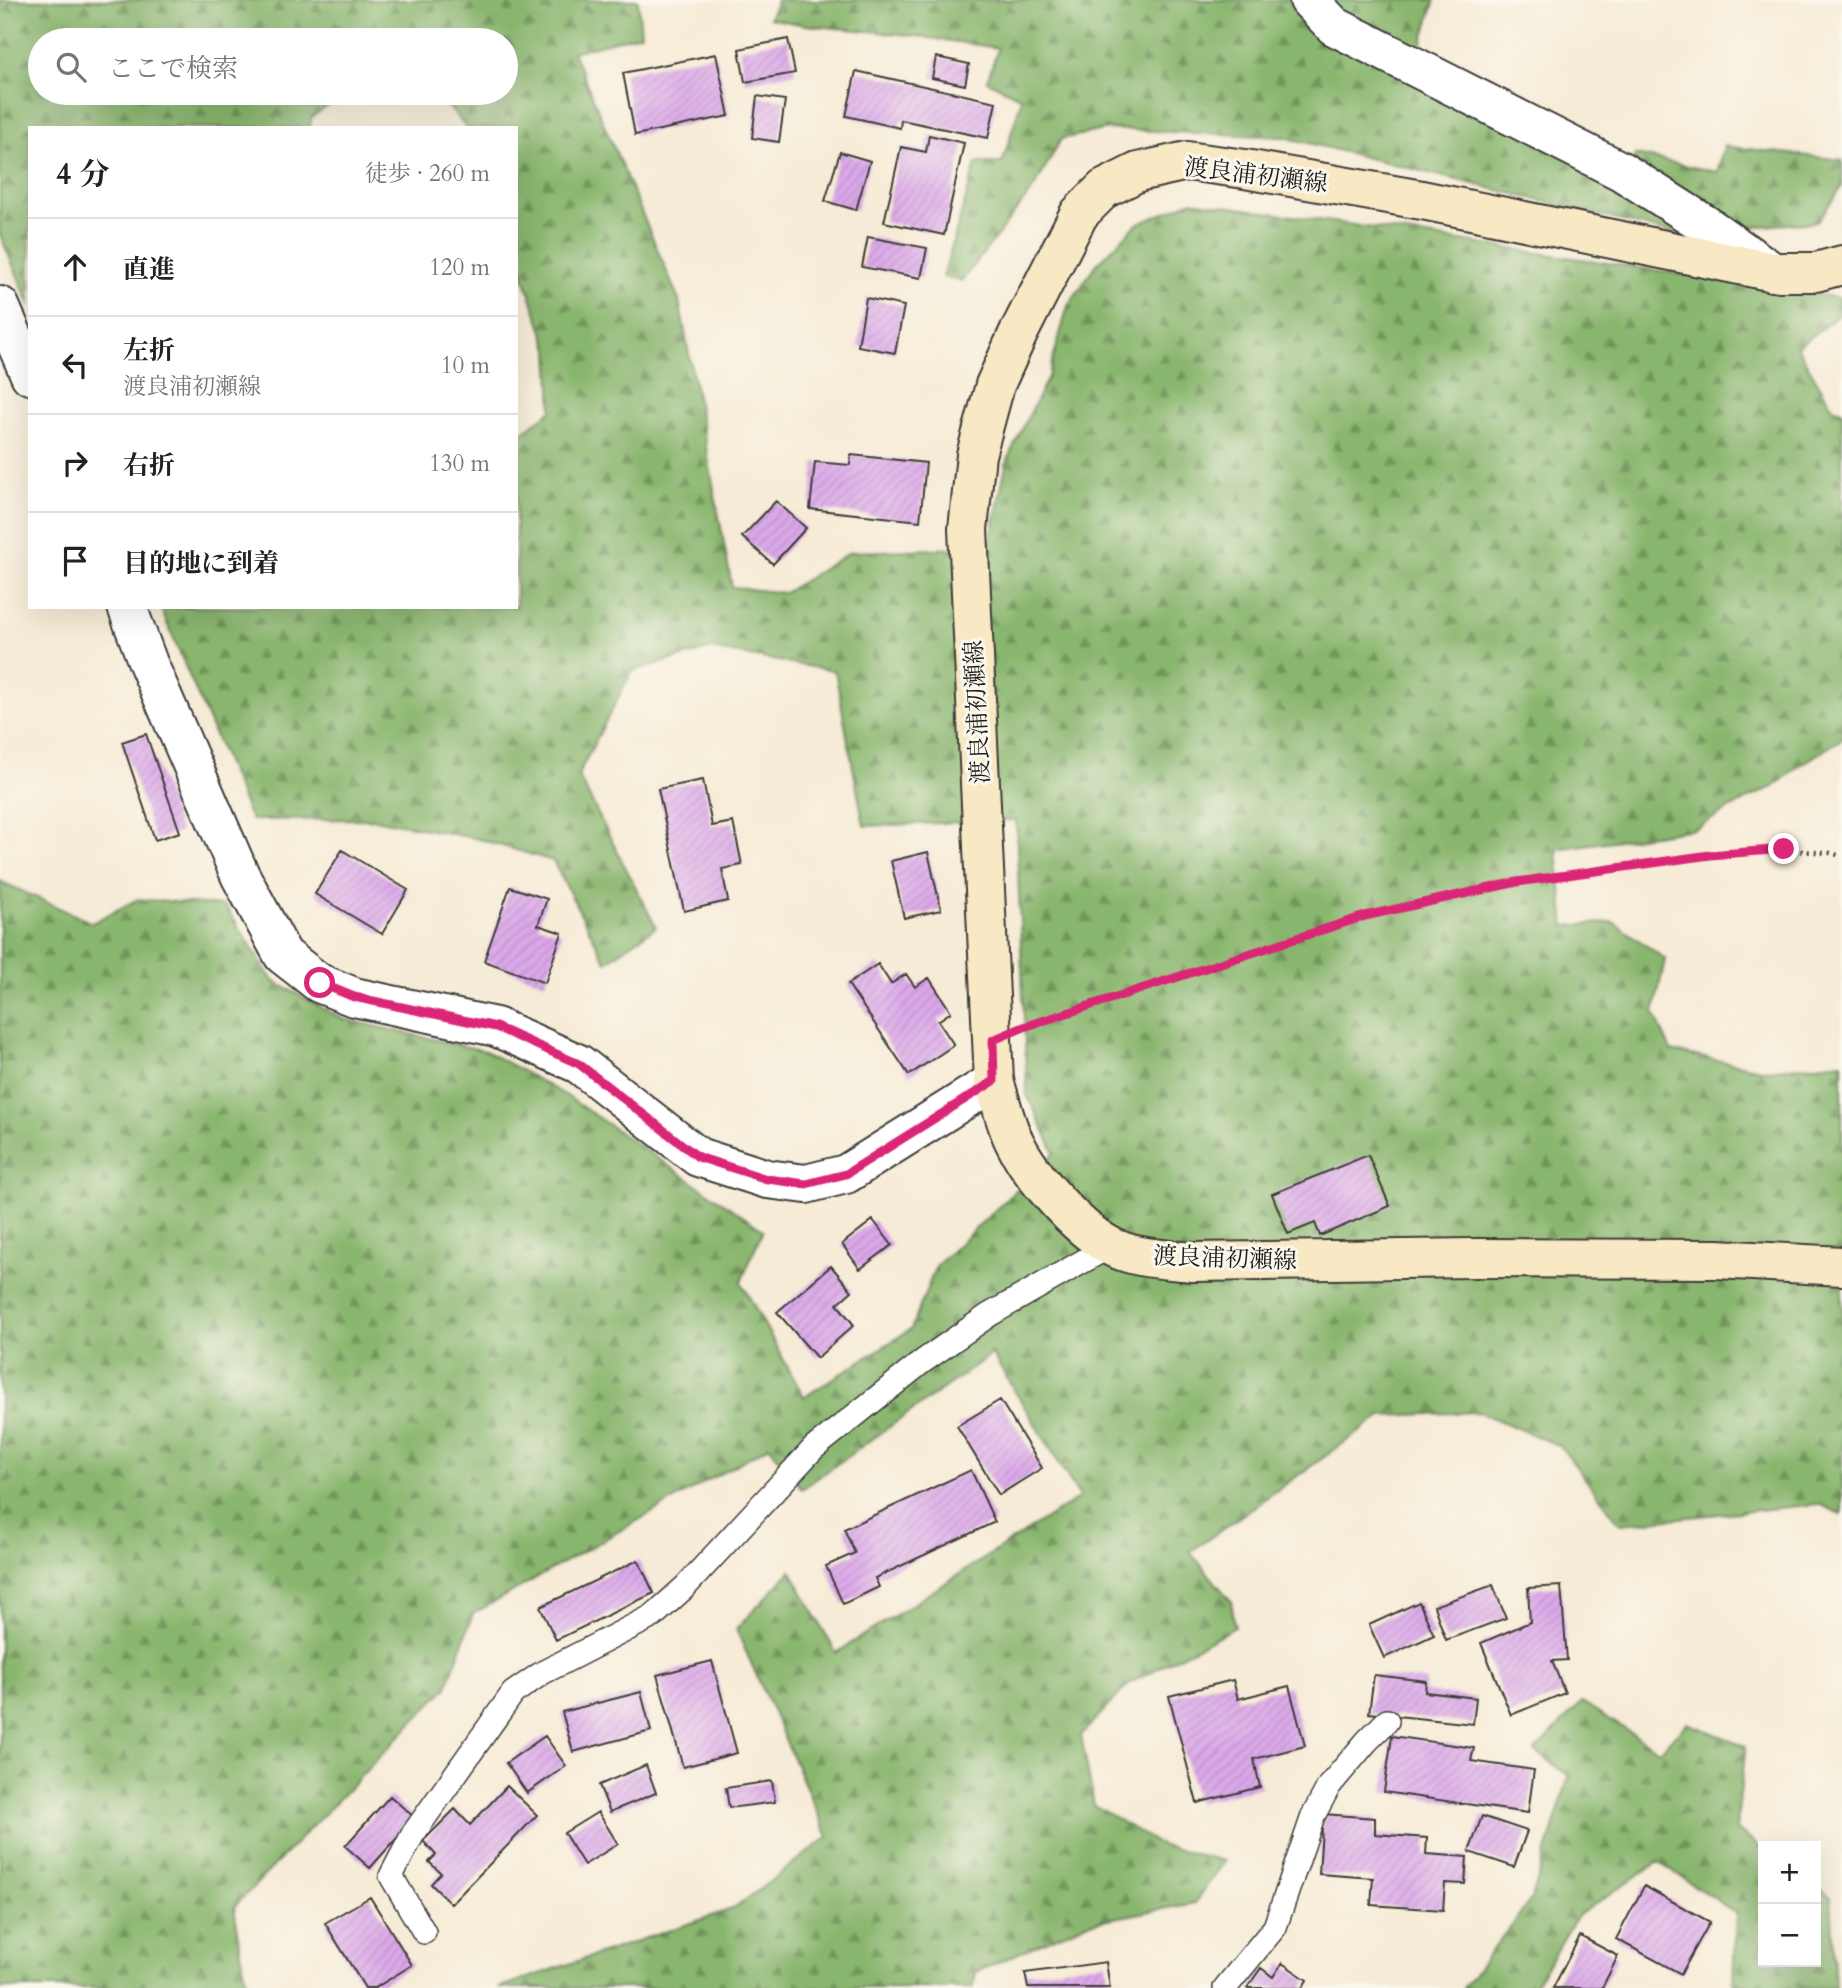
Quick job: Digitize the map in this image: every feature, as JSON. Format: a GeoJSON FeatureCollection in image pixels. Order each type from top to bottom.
{"type":"FeatureCollection","features":[{"type":"Feature","properties":{"kind":"main road","name":"渡良浦初瀬線"},"geometry":{"type":"LineString","coordinates":[[1842,265],[1816,272],[1773,272],[1422,200],[1187,161],[1138,172],[1104,189],[1079,214],[1018,334],[995,385],[976,455],[968,529],[994,1081],[1014,1141],[1032,1172],[1082,1226],[1110,1246],[1147,1257],[1193,1262],[1473,1258],[1703,1259],[1842,1266]]}},
{"type":"Feature","properties":{"kind":"street"},"geometry":{"type":"LineString","coordinates":[[1309,0],[1334,26],[1621,171],[1773,272]]}},
{"type":"Feature","properties":{"kind":"street"},"geometry":{"type":"LineString","coordinates":[[0,306],[28,370]]}},
{"type":"Feature","properties":{"kind":"street"},"geometry":{"type":"LineString","coordinates":[[128,609],[148,663],[240,875],[283,955],[320,983],[354,997],[496,1027],[579,1064],[698,1157],[767,1179],[806,1184],[846,1174],[994,1081]]}},
{"type":"Feature","properties":{"kind":"lane"},"geometry":{"type":"LineString","coordinates":[[424,1932],[391,1876],[413,1834],[513,1693],[542,1673],[653,1616],[685,1587],[814,1448],[922,1362],[967,1331],[1110,1246]]}},
{"type":"Feature","properties":{"kind":"lane"},"geometry":{"type":"LineString","coordinates":[[1225,1988],[1275,1927],[1313,1816],[1329,1786],[1387,1721]]}},
{"type":"Feature","properties":{"kind":"path"},"geometry":{"type":"LineString","coordinates":[[993,1040],[1024,1027],[1365,916],[1517,882],[1710,855],[1784,849],[1842,856]]}},
{"type":"Feature","properties":{"kind":"green space"},"geometry":{"type":"Polygon","coordinates":[[[0,0],[638,0],[641,34],[573,52],[679,300],[732,587],[784,593],[850,552],[989,547],[1007,460],[1048,377],[1068,306],[1095,266],[1137,224],[1192,201],[1842,298],[1842,313],[1797,347],[1833,408],[1842,411],[1842,739],[1797,767],[1774,787],[1694,829],[1557,849],[1565,926],[1613,922],[1665,959],[1654,1013],[1671,1051],[1766,1070],[1842,1062],[1842,1514],[1818,1504],[1620,1524],[1560,1446],[1479,1412],[1382,1416],[1190,1552],[1231,1601],[1235,1627],[1130,1683],[1081,1735],[1094,1805],[1162,1846],[1224,1861],[1195,1903],[1087,1923],[976,1972],[973,1988],[498,1988],[735,1908],[828,1837],[736,1629],[791,1571],[836,1653],[1080,1497],[992,1354],[802,1489],[769,1446],[473,1614],[447,1687],[234,1907],[247,1988],[0,1988],[0,881],[92,923],[138,899],[225,906],[273,981],[343,1019],[486,1051],[565,1095],[763,1230],[741,1282],[804,1397],[911,1329],[936,1266],[1055,1153],[1027,1095],[1016,820],[864,826],[835,671],[711,649],[632,671],[578,775],[656,927],[606,962],[553,861],[479,839],[374,819],[251,820],[161,609],[518,609],[518,434],[552,410],[549,349],[518,261],[518,126],[465,126],[447,105],[518,105],[518,28],[28,28],[28,105],[329,105],[311,118],[310,126],[28,126],[28,300],[0,235],[0,0]]]}},
{"type":"Feature","properties":{"kind":"green space"},"geometry":{"type":"Polygon","coordinates":[[[777,0],[1435,0],[1419,52],[1617,189],[1636,155],[1717,172],[1724,146],[1842,160],[1842,186],[1817,222],[1671,233],[1284,137],[1108,129],[1061,139],[1036,185],[962,281],[943,277],[976,163],[1002,163],[1022,98],[987,81],[998,48],[909,35],[805,25],[769,18],[777,0]]]}},
{"type":"Feature","properties":{"kind":"green space"},"geometry":{"type":"Polygon","coordinates":[[[1582,1702],[1660,1751],[1687,1723],[1746,1746],[1736,1829],[1758,1845],[1758,1967],[1821,1967],[1821,1890],[1831,1897],[1836,1988],[1770,1988],[1733,1983],[1736,1913],[1658,1862],[1578,1915],[1533,1988],[1463,1988],[1532,1898],[1569,1776],[1535,1751],[1582,1702]]]}},
{"type":"Feature","properties":{"kind":"building"},"geometry":{"type":"Polygon","coordinates":[[[788,39],[795,73],[745,82],[739,49],[788,39]]]}},
{"type":"Feature","properties":{"kind":"building"},"geometry":{"type":"Polygon","coordinates":[[[716,54],[729,116],[635,135],[623,73],[716,54]]]}},
{"type":"Feature","properties":{"kind":"building"},"geometry":{"type":"Polygon","coordinates":[[[936,57],[969,64],[965,85],[932,78],[936,57]]]}},
{"type":"Feature","properties":{"kind":"building"},"geometry":{"type":"Polygon","coordinates":[[[856,71],[996,102],[988,138],[901,120],[900,128],[846,116],[856,71]]]}},
{"type":"Feature","properties":{"kind":"building"},"geometry":{"type":"Polygon","coordinates":[[[757,96],[785,100],[779,142],[752,138],[757,96]]]}},
{"type":"Feature","properties":{"kind":"building"},"geometry":{"type":"Polygon","coordinates":[[[929,135],[964,143],[944,235],[884,222],[901,147],[926,152],[929,135]]]}},
{"type":"Feature","properties":{"kind":"building"},"geometry":{"type":"Polygon","coordinates":[[[840,152],[870,161],[856,210],[825,201],[840,152]]]}},
{"type":"Feature","properties":{"kind":"building"},"geometry":{"type":"Polygon","coordinates":[[[868,237],[927,248],[921,278],[862,267],[868,237]]]}},
{"type":"Feature","properties":{"kind":"building"},"geometry":{"type":"Polygon","coordinates":[[[866,298],[904,306],[895,353],[858,346],[866,298]]]}},
{"type":"Feature","properties":{"kind":"building"},"geometry":{"type":"Polygon","coordinates":[[[851,455],[926,463],[920,521],[810,509],[815,462],[850,465],[851,455]]]}},
{"type":"Feature","properties":{"kind":"building"},"geometry":{"type":"Polygon","coordinates":[[[776,501],[806,528],[773,564],[742,537],[776,501]]]}},
{"type":"Feature","properties":{"kind":"building"},"geometry":{"type":"Polygon","coordinates":[[[146,734],[180,832],[155,840],[122,742],[146,734]]]}},
{"type":"Feature","properties":{"kind":"building"},"geometry":{"type":"Polygon","coordinates":[[[703,780],[712,826],[733,822],[742,865],[722,869],[728,901],[684,911],[658,789],[703,780]]]}},
{"type":"Feature","properties":{"kind":"building"},"geometry":{"type":"Polygon","coordinates":[[[342,850],[408,890],[382,934],[315,894],[342,850]]]}},
{"type":"Feature","properties":{"kind":"building"},"geometry":{"type":"Polygon","coordinates":[[[928,852],[941,910],[904,918],[891,861],[928,852]]]}},
{"type":"Feature","properties":{"kind":"building"},"geometry":{"type":"Polygon","coordinates":[[[510,887],[547,899],[538,925],[562,933],[545,983],[484,961],[510,887]]]}},
{"type":"Feature","properties":{"kind":"building"},"geometry":{"type":"Polygon","coordinates":[[[878,964],[891,984],[906,974],[915,987],[929,978],[951,1012],[938,1021],[954,1045],[909,1075],[848,984],[878,964]]]}},
{"type":"Feature","properties":{"kind":"building"},"geometry":{"type":"Polygon","coordinates":[[[1368,1155],[1390,1206],[1320,1236],[1315,1223],[1288,1234],[1272,1194],[1368,1155]]]}},
{"type":"Feature","properties":{"kind":"building"},"geometry":{"type":"Polygon","coordinates":[[[873,1220],[892,1245],[860,1269],[842,1244],[873,1220]]]}},
{"type":"Feature","properties":{"kind":"building"},"geometry":{"type":"Polygon","coordinates":[[[831,1266],[852,1291],[837,1304],[854,1325],[817,1358],[777,1312],[831,1266]]]}},
{"type":"Feature","properties":{"kind":"building"},"geometry":{"type":"Polygon","coordinates":[[[1000,1400],[1042,1468],[999,1495],[957,1426],[1000,1400]]]}},
{"type":"Feature","properties":{"kind":"building"},"geometry":{"type":"Polygon","coordinates":[[[971,1470],[995,1522],[875,1578],[879,1587],[843,1604],[826,1566],[855,1553],[844,1529],[971,1470]]]}},
{"type":"Feature","properties":{"kind":"building"},"geometry":{"type":"Polygon","coordinates":[[[638,1560],[654,1593],[556,1640],[540,1607],[638,1560]]]}},
{"type":"Feature","properties":{"kind":"building"},"geometry":{"type":"Polygon","coordinates":[[[1493,1585],[1506,1618],[1446,1640],[1434,1606],[1493,1585]]]}},
{"type":"Feature","properties":{"kind":"building"},"geometry":{"type":"Polygon","coordinates":[[[1561,1586],[1567,1660],[1552,1661],[1565,1693],[1511,1715],[1481,1643],[1530,1622],[1528,1588],[1561,1586]]]}},
{"type":"Feature","properties":{"kind":"building"},"geometry":{"type":"Polygon","coordinates":[[[1419,1602],[1434,1635],[1384,1658],[1369,1625],[1419,1602]]]}},
{"type":"Feature","properties":{"kind":"building"},"geometry":{"type":"Polygon","coordinates":[[[712,1661],[737,1753],[683,1767],[657,1675],[712,1661]]]}},
{"type":"Feature","properties":{"kind":"building"},"geometry":{"type":"Polygon","coordinates":[[[1374,1675],[1426,1681],[1425,1692],[1476,1698],[1473,1724],[1369,1713],[1374,1675]]]}},
{"type":"Feature","properties":{"kind":"building"},"geometry":{"type":"Polygon","coordinates":[[[1233,1680],[1238,1699],[1289,1686],[1305,1746],[1254,1759],[1260,1787],[1197,1803],[1169,1696],[1233,1680]]]}},
{"type":"Feature","properties":{"kind":"building"},"geometry":{"type":"Polygon","coordinates":[[[641,1692],[651,1731],[573,1752],[562,1712],[641,1692]]]}},
{"type":"Feature","properties":{"kind":"building"},"geometry":{"type":"Polygon","coordinates":[[[545,1736],[566,1766],[527,1793],[506,1763],[545,1736]]]}},
{"type":"Feature","properties":{"kind":"building"},"geometry":{"type":"Polygon","coordinates":[[[1392,1736],[1474,1748],[1471,1761],[1534,1770],[1528,1813],[1384,1792],[1392,1736]]]}},
{"type":"Feature","properties":{"kind":"building"},"geometry":{"type":"Polygon","coordinates":[[[646,1765],[656,1793],[610,1812],[599,1785],[646,1765]]]}},
{"type":"Feature","properties":{"kind":"building"},"geometry":{"type":"Polygon","coordinates":[[[772,1781],[775,1802],[729,1808],[726,1788],[772,1781]]]}},
{"type":"Feature","properties":{"kind":"building"},"geometry":{"type":"Polygon","coordinates":[[[507,1786],[537,1815],[451,1904],[431,1884],[441,1873],[429,1862],[436,1855],[423,1841],[455,1809],[470,1825],[507,1786]]]}},
{"type":"Feature","properties":{"kind":"building"},"geometry":{"type":"Polygon","coordinates":[[[390,1796],[415,1818],[370,1868],[345,1846],[390,1796]]]}},
{"type":"Feature","properties":{"kind":"building"},"geometry":{"type":"Polygon","coordinates":[[[598,1812],[618,1844],[584,1865],[564,1833],[598,1812]]]}},
{"type":"Feature","properties":{"kind":"building"},"geometry":{"type":"Polygon","coordinates":[[[1323,1814],[1375,1818],[1375,1834],[1427,1838],[1426,1854],[1467,1857],[1465,1884],[1445,1883],[1443,1910],[1371,1905],[1373,1878],[1319,1874],[1323,1814]]]}},
{"type":"Feature","properties":{"kind":"building"},"geometry":{"type":"Polygon","coordinates":[[[1482,1816],[1527,1831],[1514,1867],[1469,1852],[1482,1816]]]}},
{"type":"Feature","properties":{"kind":"building"},"geometry":{"type":"Polygon","coordinates":[[[1644,1886],[1710,1922],[1681,1974],[1616,1939],[1644,1886]]]}},
{"type":"Feature","properties":{"kind":"building"},"geometry":{"type":"Polygon","coordinates":[[[370,1897],[412,1965],[375,1988],[365,1988],[325,1923],[370,1897]]]}},
{"type":"Feature","properties":{"kind":"building"},"geometry":{"type":"Polygon","coordinates":[[[1580,1936],[1618,1956],[1602,1988],[1553,1988],[1580,1936]]]}},
{"type":"Feature","properties":{"kind":"building"},"geometry":{"type":"Polygon","coordinates":[[[1106,1962],[1110,1988],[1028,1988],[1025,1973],[1106,1962]]]}},
{"type":"Feature","properties":{"kind":"building"},"geometry":{"type":"Polygon","coordinates":[[[1282,1963],[1307,1980],[1302,1988],[1247,1988],[1261,1968],[1273,1977],[1282,1963]]]}},
{"type":"Feature","properties":{"kind":"route"},"geometry":{"type":"LineString","coordinates":[[320,983],[354,997],[496,1027],[579,1064],[698,1157],[767,1179],[806,1184],[846,1174],[994,1081],[993,1040],[1024,1027],[1365,916],[1517,882],[1642,863],[1784,849]]}}]}
